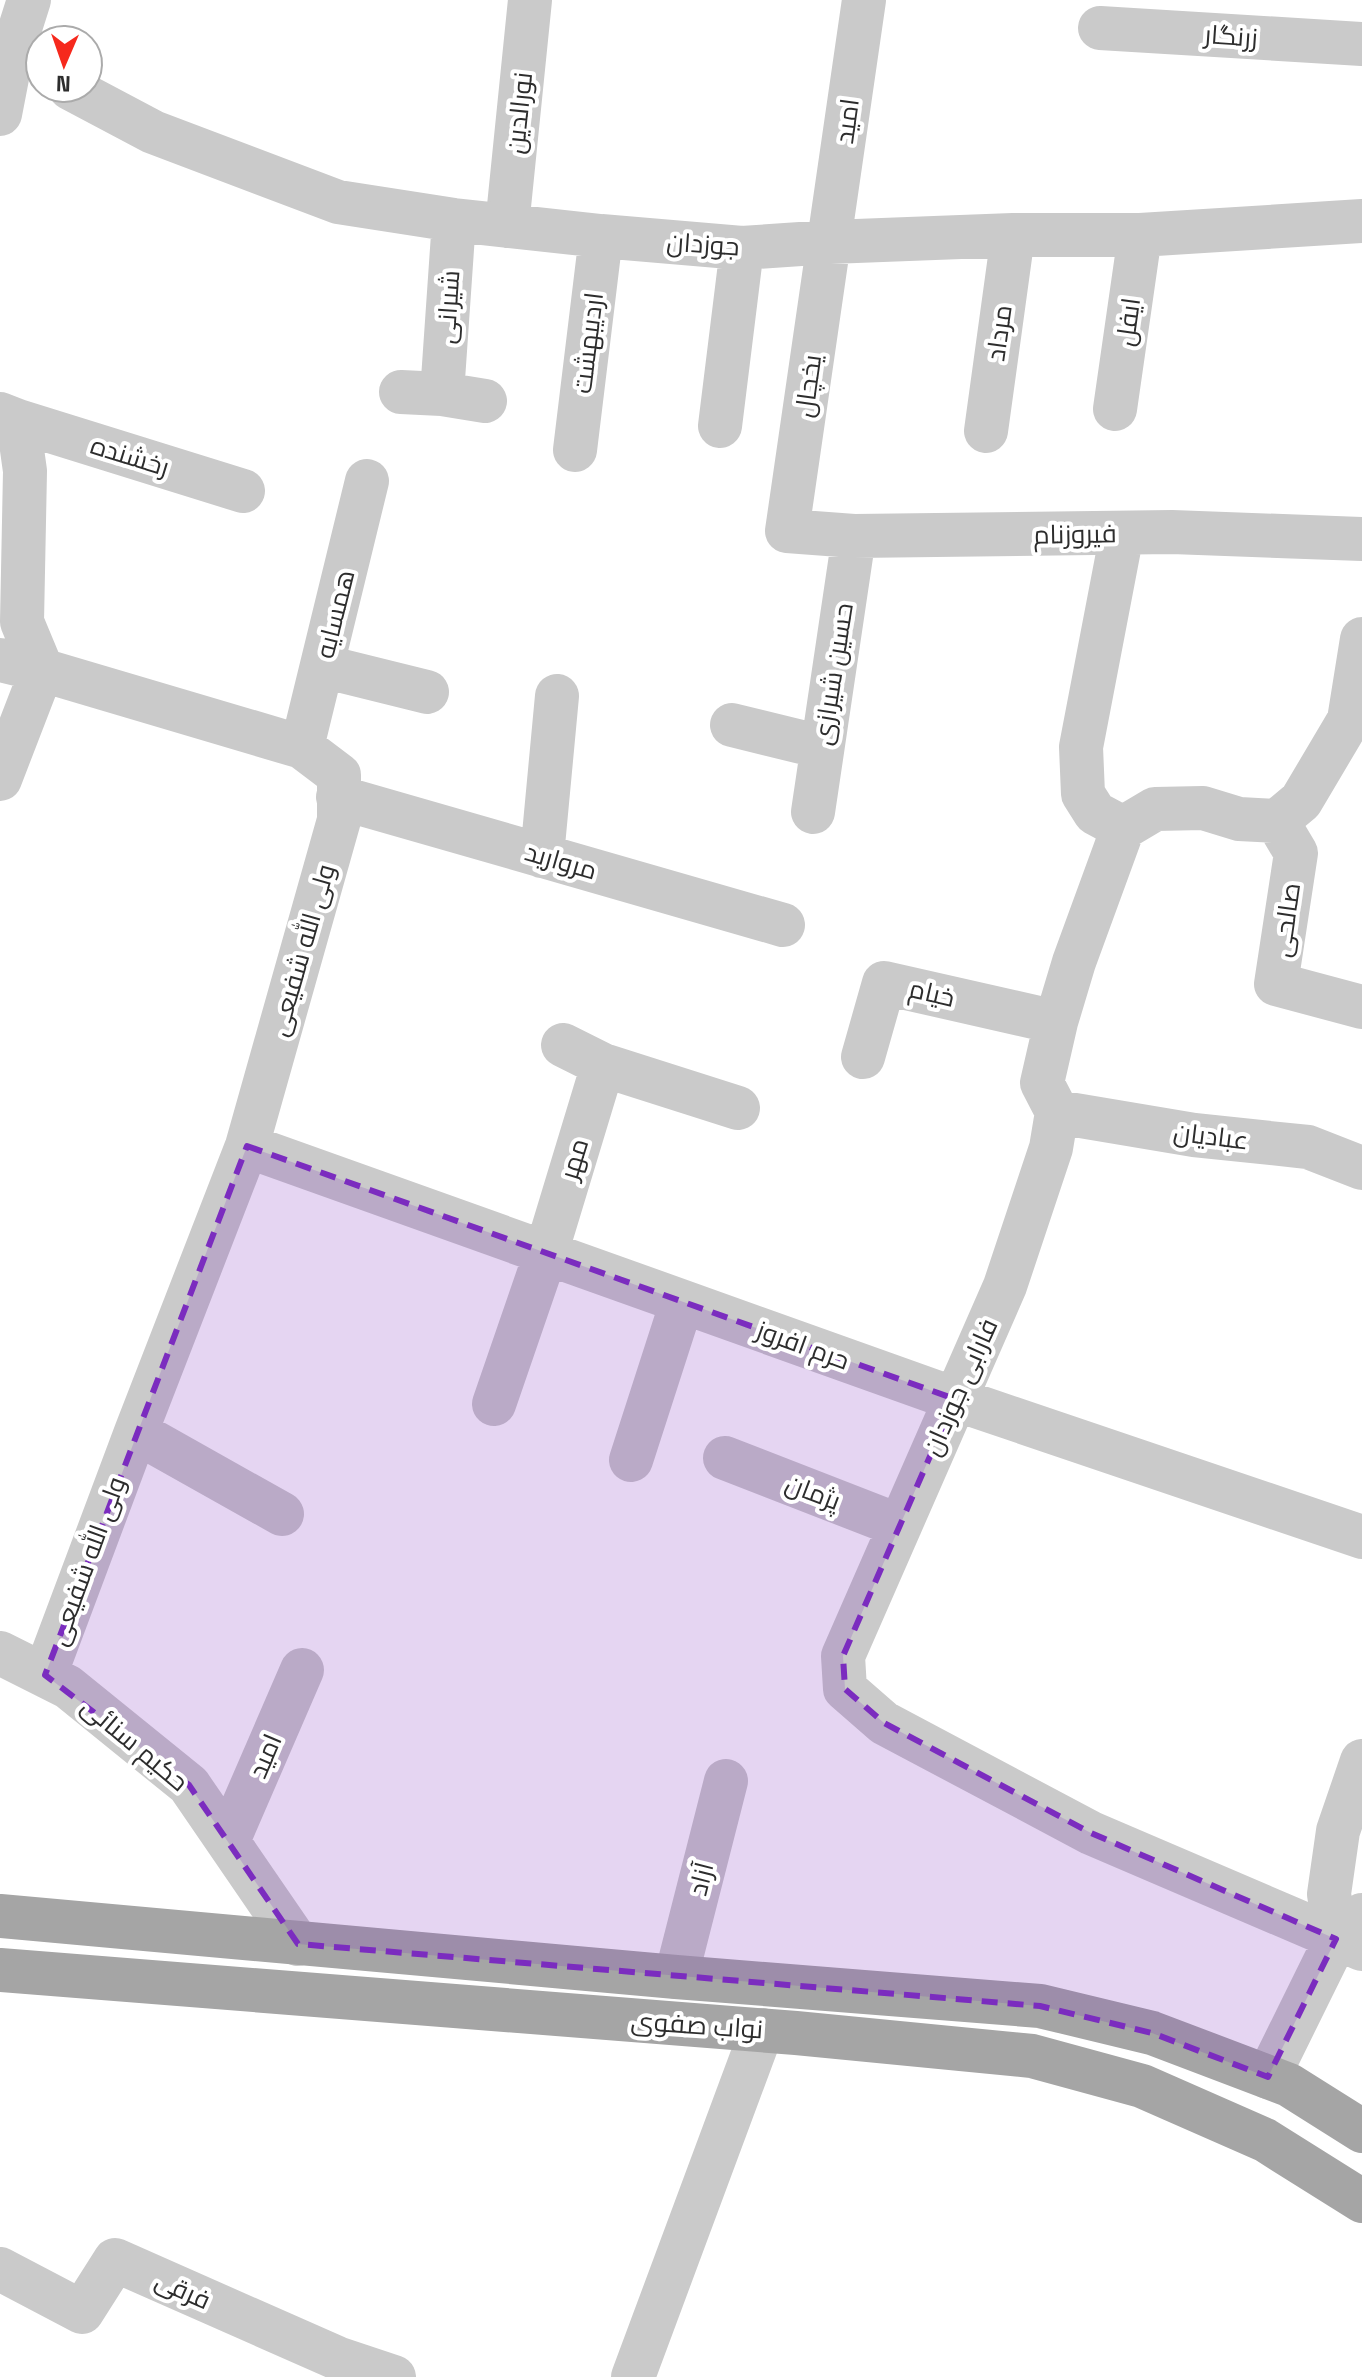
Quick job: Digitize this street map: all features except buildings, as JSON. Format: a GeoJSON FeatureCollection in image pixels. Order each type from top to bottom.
{"type":"FeatureCollection","features":[{"type":"Feature","properties":{"kind":"main road","name":"نواب صفوی"},"geometry":{"type":"LineString","coordinates":[[0,1916],[676,1977],[1040,2006],[1152,2033],[1289,2085],[1362,2131]]}},
{"type":"Feature","properties":{"kind":"main road","name":"نواب صفوی"},"geometry":{"type":"LineString","coordinates":[[0,1970],[762,2030],[1032,2056],[1142,2086],[1265,2140],[1362,2201]]}},
{"type":"Feature","properties":{"kind":"street"},"geometry":{"type":"LineString","coordinates":[[0,114],[17,61],[29,0]]}},
{"type":"Feature","properties":{"kind":"street","name":"نورالدین"},"geometry":{"type":"LineString","coordinates":[[507,226],[530,0]]}},
{"type":"Feature","properties":{"kind":"street","name":"امید"},"geometry":{"type":"LineString","coordinates":[[830,242],[864,0]]}},
{"type":"Feature","properties":{"kind":"street","name":"زرنگار"},"geometry":{"type":"LineString","coordinates":[[1100,28],[1362,44]]}},
{"type":"Feature","properties":{"kind":"street","name":"جوزدان"},"geometry":{"type":"LineString","coordinates":[[100,104],[153,132],[338,202],[454,220],[601,236],[742,248],[1013,235],[1140,235],[1362,221]]}},
{"type":"Feature","properties":{"kind":"street","name":"شیرانی"},"geometry":{"type":"LineString","coordinates":[[454,220],[421,393],[485,401]]}},
{"type":"Feature","properties":{"kind":"street","name":"مرداد"},"geometry":{"type":"LineString","coordinates":[[986,431],[1013,235]]}},
{"type":"Feature","properties":{"kind":"street","name":"ایفل"},"geometry":{"type":"LineString","coordinates":[[1115,409],[1140,235]]}},
{"type":"Feature","properties":{"kind":"street","name":"اردیبهشت"},"geometry":{"type":"LineString","coordinates":[[575,450],[601,236]]}},
{"type":"Feature","properties":{"kind":"street","name":"یخچال"},"geometry":{"type":"LineString","coordinates":[[787,531],[830,242]]}},
{"type":"Feature","properties":{"kind":"street"},"geometry":{"type":"LineString","coordinates":[[720,426],[742,248]]}},
{"type":"Feature","properties":{"kind":"street"},"geometry":{"type":"LineString","coordinates":[[0,779],[42,670],[22,622],[25,471],[9,418]]}},
{"type":"Feature","properties":{"kind":"street","name":"رخشنده"},"geometry":{"type":"LineString","coordinates":[[9,418],[243,491]]}},
{"type":"Feature","properties":{"kind":"street","name":"همسایه"},"geometry":{"type":"LineString","coordinates":[[302,747],[367,481]]}},
{"type":"Feature","properties":{"kind":"street","name":"فیروزنام"},"geometry":{"type":"LineString","coordinates":[[787,531],[854,536],[1172,532],[1362,539]]}},
{"type":"Feature","properties":{"kind":"street"},"geometry":{"type":"LineString","coordinates":[[1122,533],[1081,747],[1083,794],[1095,813],[1123,828]]}},
{"type":"Feature","properties":{"kind":"street","name":"حسین شیرازی"},"geometry":{"type":"LineString","coordinates":[[813,812],[854,536]]}},
{"type":"Feature","properties":{"kind":"street"},"geometry":{"type":"LineString","coordinates":[[1057,1112],[1042,1083],[1056,1022],[1074,962],[1123,828],[1155,809],[1203,808],[1239,819],[1277,821],[1301,801],[1356,723],[1362,639]]}},
{"type":"Feature","properties":{"kind":"street","name":"ولی الله شفیعی"},"geometry":{"type":"LineString","coordinates":[[0,660],[302,747],[339,775],[339,820],[247,1146],[45,1675]]}},
{"type":"Feature","properties":{"kind":"street"},"geometry":{"type":"LineString","coordinates":[[322,666],[427,692]]}},
{"type":"Feature","properties":{"kind":"street"},"geometry":{"type":"LineString","coordinates":[[542,856],[557,696]]}},
{"type":"Feature","properties":{"kind":"street"},"geometry":{"type":"LineString","coordinates":[[732,725],[822,747]]}},
{"type":"Feature","properties":{"kind":"street","name":"مروارید"},"geometry":{"type":"LineString","coordinates":[[338,797],[783,925]]}},
{"type":"Feature","properties":{"kind":"street","name":"صالحی"},"geometry":{"type":"LineString","coordinates":[[1277,821],[1296,853],[1276,984],[1362,1007]]}},
{"type":"Feature","properties":{"kind":"street","name":"خیام"},"geometry":{"type":"LineString","coordinates":[[863,1057],[884,983],[1056,1022]]}},
{"type":"Feature","properties":{"kind":"street"},"geometry":{"type":"LineString","coordinates":[[563,1045],[603,1065],[738,1108]]}},
{"type":"Feature","properties":{"kind":"street","name":"مهر"},"geometry":{"type":"LineString","coordinates":[[494,1404],[546,1253],[603,1065]]}},
{"type":"Feature","properties":{"kind":"street","name":"عبادیان"},"geometry":{"type":"LineString","coordinates":[[1057,1112],[1194,1135],[1308,1147],[1362,1168]]}},
{"type":"Feature","properties":{"kind":"street","name":"فارابی جوزدان"},"geometry":{"type":"LineString","coordinates":[[1057,1112],[1051,1148],[1005,1286],[843,1656],[845,1689],[884,1723],[1091,1833],[1353,1934]]}},
{"type":"Feature","properties":{"kind":"street","name":"حرم افروز"},"geometry":{"type":"LineString","coordinates":[[247,1146],[955,1399],[1362,1537]]}},
{"type":"Feature","properties":{"kind":"street"},"geometry":{"type":"LineString","coordinates":[[631,1460],[682,1302]]}},
{"type":"Feature","properties":{"kind":"street"},"geometry":{"type":"LineString","coordinates":[[136,1432],[282,1514]]}},
{"type":"Feature","properties":{"kind":"street","name":"پژمان"},"geometry":{"type":"LineString","coordinates":[[725,1458],[900,1526]]}},
{"type":"Feature","properties":{"kind":"street","name":"حکیم سنائی"},"geometry":{"type":"LineString","coordinates":[[0,1653],[68,1687],[189,1785],[298,1944]]}},
{"type":"Feature","properties":{"kind":"street","name":"امید"},"geometry":{"type":"LineString","coordinates":[[228,1841],[302,1670]]}},
{"type":"Feature","properties":{"kind":"street"},"geometry":{"type":"LineString","coordinates":[[1268,2077],[1353,1934],[1329,1894],[1338,1831],[1362,1761]]}},
{"type":"Feature","properties":{"kind":"street","name":"آزاد"},"geometry":{"type":"LineString","coordinates":[[676,1977],[726,1781]]}},
{"type":"Feature","properties":{"kind":"street"},"geometry":{"type":"LineString","coordinates":[[633,2377],[762,2030]]}},
{"type":"Feature","properties":{"kind":"street","name":"فرقی"},"geometry":{"type":"LineString","coordinates":[[0,2269],[82,2312],[115,2260],[306,2362],[394,2377]]}},
{"type":"Feature","properties":{"kind":"highlighted area"},"geometry":{"type":"Polygon","coordinates":[[[247,1146],[955,1399],[843,1656],[845,1689],[884,1723],[1091,1833],[1336,1939],[1268,2077],[1152,2033],[1040,2006],[298,1944],[189,1785],[45,1675],[247,1146]]]}}]}
